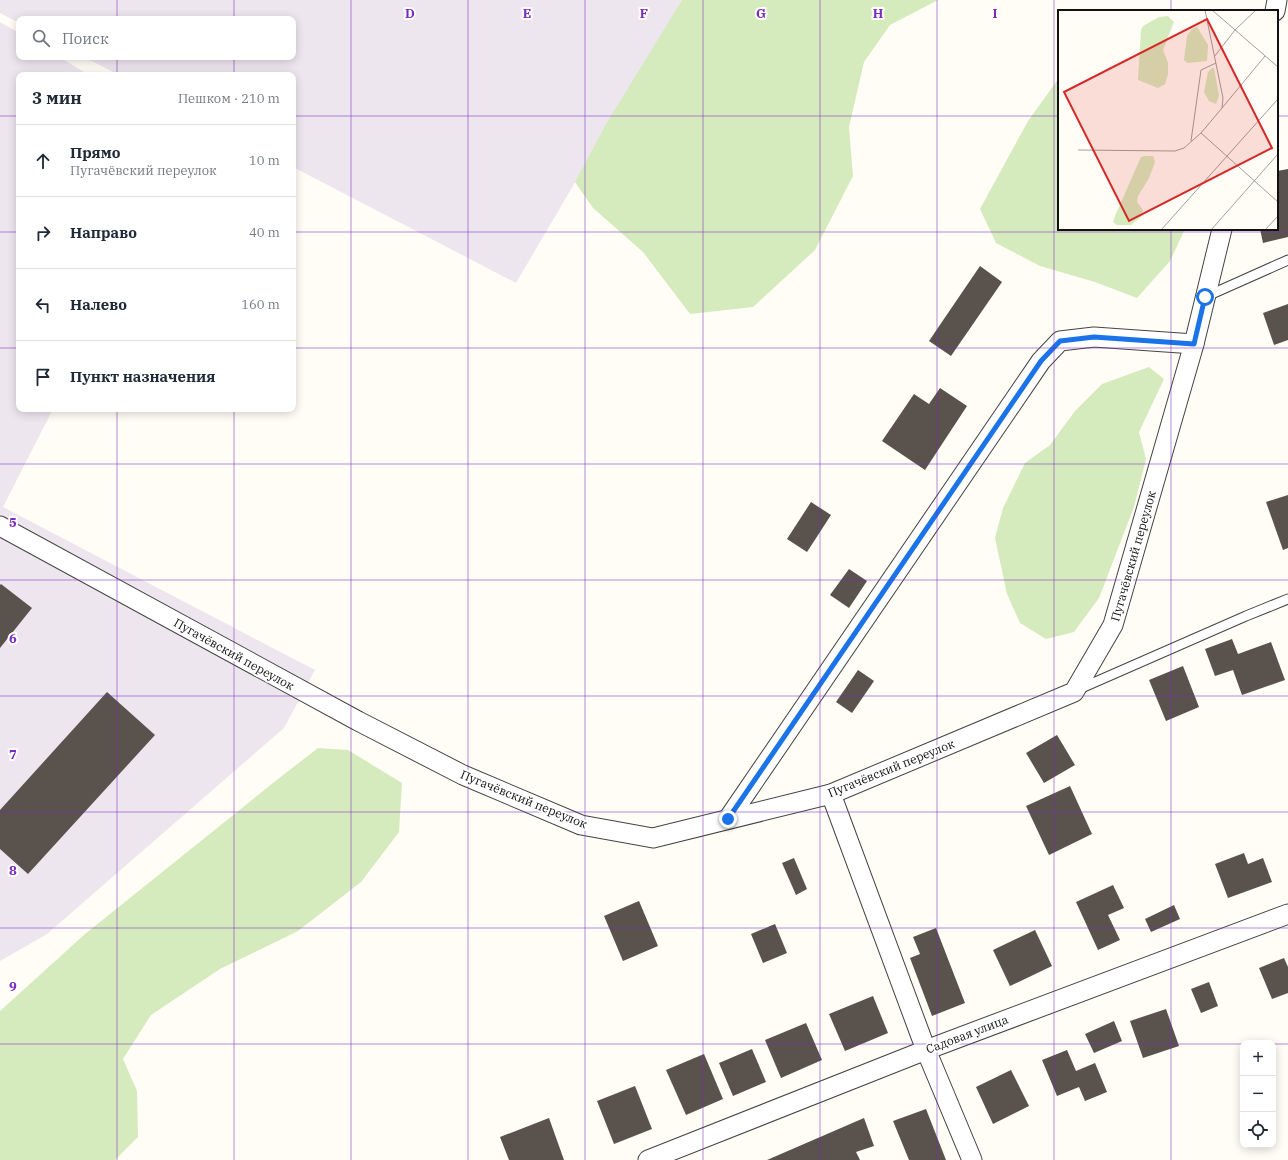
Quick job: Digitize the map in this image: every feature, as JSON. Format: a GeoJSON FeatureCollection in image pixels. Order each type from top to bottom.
{"type":"FeatureCollection","features":[{"type":"Feature","properties":{"kind":"street"},"geometry":{"type":"LineString","coordinates":[[1275,10],[1278,0]]}},
{"type":"Feature","properties":{"kind":"street","name":"Пугачёвский переулок"},"geometry":{"type":"LineString","coordinates":[[0,526],[365,725],[463,775],[582,825],[653,838],[831,794],[1074,692],[1113,625],[1194,344],[1222,230]]}},
{"type":"Feature","properties":{"kind":"street"},"geometry":{"type":"LineString","coordinates":[[728,819],[1041,361],[1060,341],[1094,337],[1194,344]]}},
{"type":"Feature","properties":{"kind":"street"},"geometry":{"type":"LineString","coordinates":[[831,794],[926,1050],[972,1160]]}},
{"type":"Feature","properties":{"kind":"street","name":"Садовая улица"},"geometry":{"type":"LineString","coordinates":[[648,1160],[926,1050],[1288,914]]}},
{"type":"Feature","properties":{"kind":"lane"},"geometry":{"type":"LineString","coordinates":[[1205,297],[1288,260]]}},
{"type":"Feature","properties":{"kind":"lane"},"geometry":{"type":"LineString","coordinates":[[1074,692],[1288,599]]}},
{"type":"Feature","properties":{"kind":"shaded area"},"geometry":{"type":"Polygon","coordinates":[[[0,0],[682,0],[516,283],[296,169],[296,72],[113,72],[90,60],[296,60],[296,16],[16,16],[16,21],[0,13],[0,0]]]}},
{"type":"Feature","properties":{"kind":"shaded area"},"geometry":{"type":"Polygon","coordinates":[[[0,22],[16,31],[16,60],[64,60],[84,72],[16,72],[16,412],[51,412],[3,507],[315,670],[284,728],[47,934],[0,961],[0,22]]]}},
{"type":"Feature","properties":{"kind":"green space"},"geometry":{"type":"Polygon","coordinates":[[[682,0],[938,0],[890,25],[864,62],[849,127],[853,176],[815,250],[753,307],[690,314],[643,252],[593,208],[575,182],[606,124],[682,0]]]}},
{"type":"Feature","properties":{"kind":"green space"},"geometry":{"type":"Polygon","coordinates":[[[1058,79],[1058,230],[1185,230],[1170,261],[1137,298],[1095,282],[1040,266],[996,243],[980,209],[1028,121],[1058,79]]]}},
{"type":"Feature","properties":{"kind":"green space"},"geometry":{"type":"Polygon","coordinates":[[[1149,367],[1164,379],[1139,432],[1146,459],[1134,507],[1099,598],[1074,632],[1046,639],[1020,623],[1007,594],[995,538],[1003,508],[1025,463],[1050,445],[1075,411],[1102,384],[1149,367]]]}},
{"type":"Feature","properties":{"kind":"green space"},"geometry":{"type":"Polygon","coordinates":[[[318,748],[348,750],[402,783],[399,832],[361,882],[298,931],[220,969],[151,1015],[123,1059],[137,1091],[138,1137],[115,1160],[0,1160],[0,1011],[85,934],[318,748]]]}},
{"type":"Feature","properties":{"kind":"building"},"geometry":{"type":"Polygon","coordinates":[[[1288,169],[1288,237],[1263,243],[1260,230],[1278,230],[1278,171],[1288,169]]]}},
{"type":"Feature","properties":{"kind":"building"},"geometry":{"type":"Polygon","coordinates":[[[980,266],[1002,282],[951,356],[929,341],[980,266]]]}},
{"type":"Feature","properties":{"kind":"building"},"geometry":{"type":"Polygon","coordinates":[[[1288,304],[1288,340],[1274,345],[1263,313],[1288,304]]]}},
{"type":"Feature","properties":{"kind":"building"},"geometry":{"type":"Polygon","coordinates":[[[940,388],[967,406],[925,470],[882,441],[914,394],[929,404],[940,388]]]}},
{"type":"Feature","properties":{"kind":"building"},"geometry":{"type":"Polygon","coordinates":[[[1288,495],[1288,548],[1283,550],[1266,502],[1288,495]]]}},
{"type":"Feature","properties":{"kind":"building"},"geometry":{"type":"Polygon","coordinates":[[[811,502],[831,515],[807,552],[787,539],[811,502]]]}},
{"type":"Feature","properties":{"kind":"building"},"geometry":{"type":"Polygon","coordinates":[[[849,569],[867,581],[849,608],[830,595],[849,569]]]}},
{"type":"Feature","properties":{"kind":"building"},"geometry":{"type":"Polygon","coordinates":[[[1,584],[32,608],[0,648],[0,585],[1,584]]]}},
{"type":"Feature","properties":{"kind":"building"},"geometry":{"type":"Polygon","coordinates":[[[1232,639],[1238,654],[1271,642],[1285,680],[1242,695],[1233,670],[1215,676],[1205,649],[1232,639]]]}},
{"type":"Feature","properties":{"kind":"building"},"geometry":{"type":"Polygon","coordinates":[[[1183,666],[1199,707],[1166,721],[1149,680],[1183,666]]]}},
{"type":"Feature","properties":{"kind":"building"},"geometry":{"type":"Polygon","coordinates":[[[858,670],[874,681],[852,713],[836,702],[858,670]]]}},
{"type":"Feature","properties":{"kind":"building"},"geometry":{"type":"Polygon","coordinates":[[[107,692],[155,735],[28,874],[0,849],[0,810],[107,692]]]}},
{"type":"Feature","properties":{"kind":"building"},"geometry":{"type":"Polygon","coordinates":[[[1057,735],[1075,765],[1044,783],[1026,753],[1057,735]]]}},
{"type":"Feature","properties":{"kind":"building"},"geometry":{"type":"Polygon","coordinates":[[[1070,786],[1092,834],[1049,855],[1026,806],[1070,786]]]}},
{"type":"Feature","properties":{"kind":"building"},"geometry":{"type":"Polygon","coordinates":[[[1244,853],[1248,864],[1263,858],[1272,882],[1228,898],[1215,864],[1244,853]]]}},
{"type":"Feature","properties":{"kind":"building"},"geometry":{"type":"Polygon","coordinates":[[[794,858],[807,889],[796,895],[782,863],[794,858]]]}},
{"type":"Feature","properties":{"kind":"building"},"geometry":{"type":"Polygon","coordinates":[[[1113,885],[1124,908],[1108,915],[1120,940],[1098,950],[1076,902],[1113,885]]]}},
{"type":"Feature","properties":{"kind":"building"},"geometry":{"type":"Polygon","coordinates":[[[639,901],[658,946],[623,961],[604,916],[639,901]]]}},
{"type":"Feature","properties":{"kind":"building"},"geometry":{"type":"Polygon","coordinates":[[[1174,905],[1180,919],[1151,932],[1145,919],[1174,905]]]}},
{"type":"Feature","properties":{"kind":"building"},"geometry":{"type":"Polygon","coordinates":[[[775,924],[787,953],[763,963],[751,934],[775,924]]]}},
{"type":"Feature","properties":{"kind":"building"},"geometry":{"type":"Polygon","coordinates":[[[936,928],[965,1003],[932,1016],[910,958],[920,954],[913,937],[936,928]]]}},
{"type":"Feature","properties":{"kind":"building"},"geometry":{"type":"Polygon","coordinates":[[[1035,930],[1052,966],[1010,986],[993,950],[1035,930]]]}},
{"type":"Feature","properties":{"kind":"building"},"geometry":{"type":"Polygon","coordinates":[[[1284,958],[1288,967],[1288,993],[1272,999],[1259,968],[1284,958]]]}},
{"type":"Feature","properties":{"kind":"building"},"geometry":{"type":"Polygon","coordinates":[[[1209,982],[1218,1006],[1201,1013],[1191,989],[1209,982]]]}},
{"type":"Feature","properties":{"kind":"building"},"geometry":{"type":"Polygon","coordinates":[[[873,996],[888,1033],[845,1051],[829,1014],[873,996]]]}},
{"type":"Feature","properties":{"kind":"building"},"geometry":{"type":"Polygon","coordinates":[[[1166,1009],[1179,1046],[1143,1058],[1130,1021],[1166,1009]]]}},
{"type":"Feature","properties":{"kind":"building"},"geometry":{"type":"Polygon","coordinates":[[[1114,1021],[1122,1041],[1094,1053],[1085,1034],[1114,1021]]]}},
{"type":"Feature","properties":{"kind":"building"},"geometry":{"type":"Polygon","coordinates":[[[806,1023],[822,1060],[781,1078],[765,1040],[806,1023]]]}},
{"type":"Feature","properties":{"kind":"building"},"geometry":{"type":"Polygon","coordinates":[[[752,1049],[766,1082],[733,1096],[719,1063],[752,1049]]]}},
{"type":"Feature","properties":{"kind":"building"},"geometry":{"type":"Polygon","coordinates":[[[1067,1050],[1076,1071],[1095,1063],[1107,1092],[1085,1101],[1079,1087],[1057,1096],[1042,1060],[1067,1050]]]}},
{"type":"Feature","properties":{"kind":"building"},"geometry":{"type":"Polygon","coordinates":[[[704,1054],[723,1099],[686,1115],[666,1070],[704,1054]]]}},
{"type":"Feature","properties":{"kind":"building"},"geometry":{"type":"Polygon","coordinates":[[[1011,1070],[1029,1106],[993,1124],[976,1087],[1011,1070]]]}},
{"type":"Feature","properties":{"kind":"building"},"geometry":{"type":"Polygon","coordinates":[[[635,1086],[652,1129],[614,1144],[597,1101],[635,1086]]]}},
{"type":"Feature","properties":{"kind":"building"},"geometry":{"type":"Polygon","coordinates":[[[926,1109],[946,1160],[909,1160],[893,1121],[926,1109]]]}},
{"type":"Feature","properties":{"kind":"building"},"geometry":{"type":"Polygon","coordinates":[[[549,1118],[564,1160],[509,1160],[500,1137],[549,1118]]]}},
{"type":"Feature","properties":{"kind":"building"},"geometry":{"type":"Polygon","coordinates":[[[864,1118],[874,1146],[856,1152],[860,1160],[767,1160],[864,1118]]]}},
{"type":"Feature","properties":{"kind":"route"},"geometry":{"type":"LineString","coordinates":[[728,819],[1041,361],[1060,341],[1094,337],[1194,344],[1205,297]]}}]}
